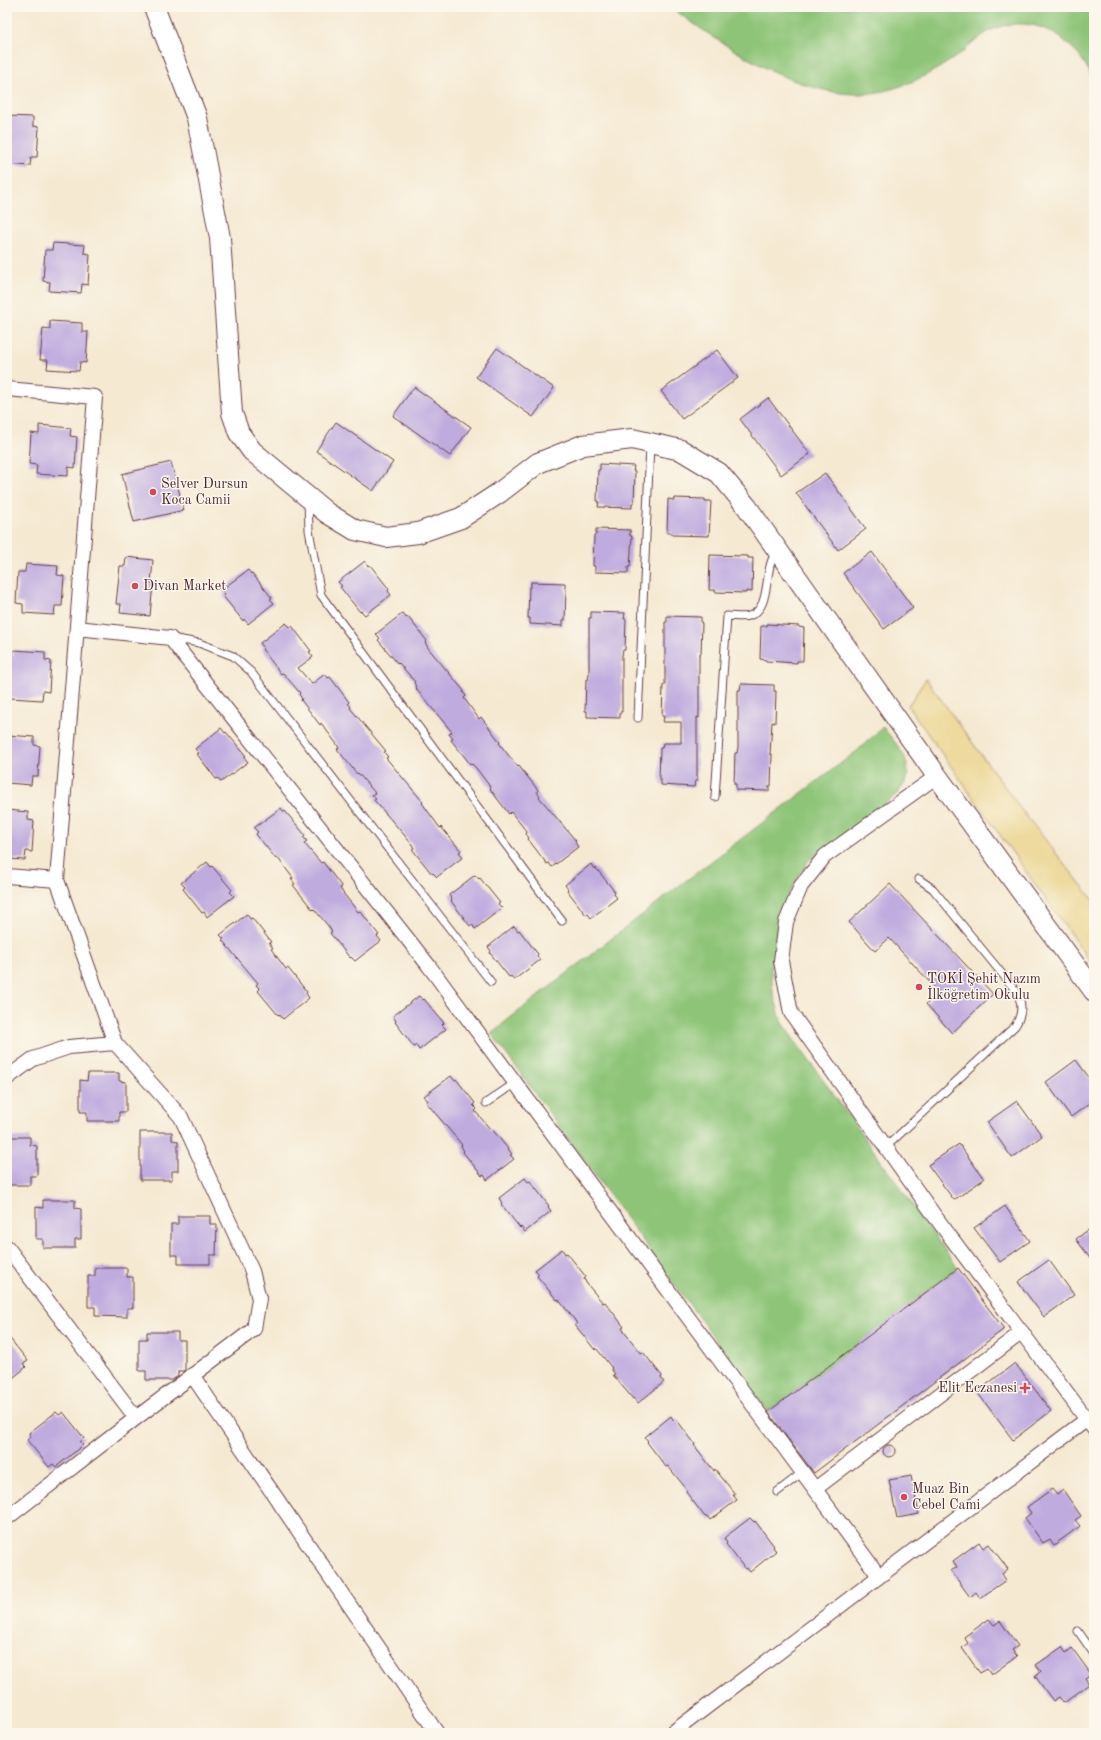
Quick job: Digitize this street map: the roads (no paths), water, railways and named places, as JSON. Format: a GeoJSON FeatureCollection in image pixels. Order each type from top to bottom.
{"type":"FeatureCollection","features":[{"type":"Feature","properties":{"kind":"street"},"geometry":{"type":"LineString","coordinates":[[154,7],[186,88],[198,125],[220,238],[232,414],[239,433],[252,451],[327,513],[355,530],[386,537],[418,533],[461,518],[499,493],[538,463],[583,444],[632,439],[650,442],[681,450],[719,473],[747,506],[937,776],[1094,991]]}},
{"type":"Feature","properties":{"kind":"street"},"geometry":{"type":"LineString","coordinates":[[7,389],[95,397],[56,880],[115,1043],[181,1117],[252,1271],[259,1299],[254,1329],[7,1518]]}},
{"type":"Feature","properties":{"kind":"street"},"geometry":{"type":"LineString","coordinates":[[77,628],[170,638],[429,966],[879,1576]]}},
{"type":"Feature","properties":{"kind":"street"},"geometry":{"type":"LineString","coordinates":[[672,1733],[879,1576],[1092,1421],[1022,1332],[943,1227],[791,1013],[781,961],[786,922],[801,886],[825,856],[937,776]]}},
{"type":"Feature","properties":{"kind":"street"},"geometry":{"type":"LineString","coordinates":[[7,876],[56,880]]}},
{"type":"Feature","properties":{"kind":"street"},"geometry":{"type":"LineString","coordinates":[[7,1078],[33,1059],[69,1047],[115,1043]]}},
{"type":"Feature","properties":{"kind":"street"},"geometry":{"type":"LineString","coordinates":[[7,1247],[136,1418]]}},
{"type":"Feature","properties":{"kind":"street"},"geometry":{"type":"LineString","coordinates":[[815,1489],[1022,1332]]}},
{"type":"Feature","properties":{"kind":"street"},"geometry":{"type":"LineString","coordinates":[[192,1375],[437,1733]]}},
{"type":"Feature","properties":{"kind":"lane"},"geometry":{"type":"LineString","coordinates":[[638,718],[650,442]]}},
{"type":"Feature","properties":{"kind":"lane"},"geometry":{"type":"LineString","coordinates":[[308,497],[309,530],[321,595],[562,921]]}},
{"type":"Feature","properties":{"kind":"lane"},"geometry":{"type":"LineString","coordinates":[[715,797],[727,616],[748,617],[760,608],[764,600],[772,557],[778,550]]}},
{"type":"Feature","properties":{"kind":"lane"},"geometry":{"type":"LineString","coordinates":[[170,638],[200,642],[233,656],[251,672],[491,982]]}},
{"type":"Feature","properties":{"kind":"lane"},"geometry":{"type":"LineString","coordinates":[[886,1147],[1015,1026],[1022,1008],[1016,991],[933,889],[919,879]]}},
{"type":"Feature","properties":{"kind":"lane"},"geometry":{"type":"LineString","coordinates":[[486,1103],[515,1083]]}},
{"type":"Feature","properties":{"kind":"lane"},"geometry":{"type":"LineString","coordinates":[[777,1492],[803,1472]]}},
{"type":"Feature","properties":{"kind":"lane"},"geometry":{"type":"LineString","coordinates":[[1078,1632],[1094,1654]]}},
{"type":"Feature","properties":{"kind":"place","name":"Selver Dursun Koca Camii"},"geometry":{"type":"Point","coordinates":[153,492]}},
{"type":"Feature","properties":{"kind":"place","name":"Divan Market"},"geometry":{"type":"Point","coordinates":[135,586]}},
{"type":"Feature","properties":{"kind":"place","name":"TOKİ Şehit Nazım İlköğretim Okulu"},"geometry":{"type":"Point","coordinates":[919,987]}},
{"type":"Feature","properties":{"kind":"place","name":"Elit Eczanesi"},"geometry":{"type":"Point","coordinates":[1025,1388]}},
{"type":"Feature","properties":{"kind":"place","name":"Muaz Bin Cebel Cami"},"geometry":{"type":"Point","coordinates":[904,1497]}}]}
